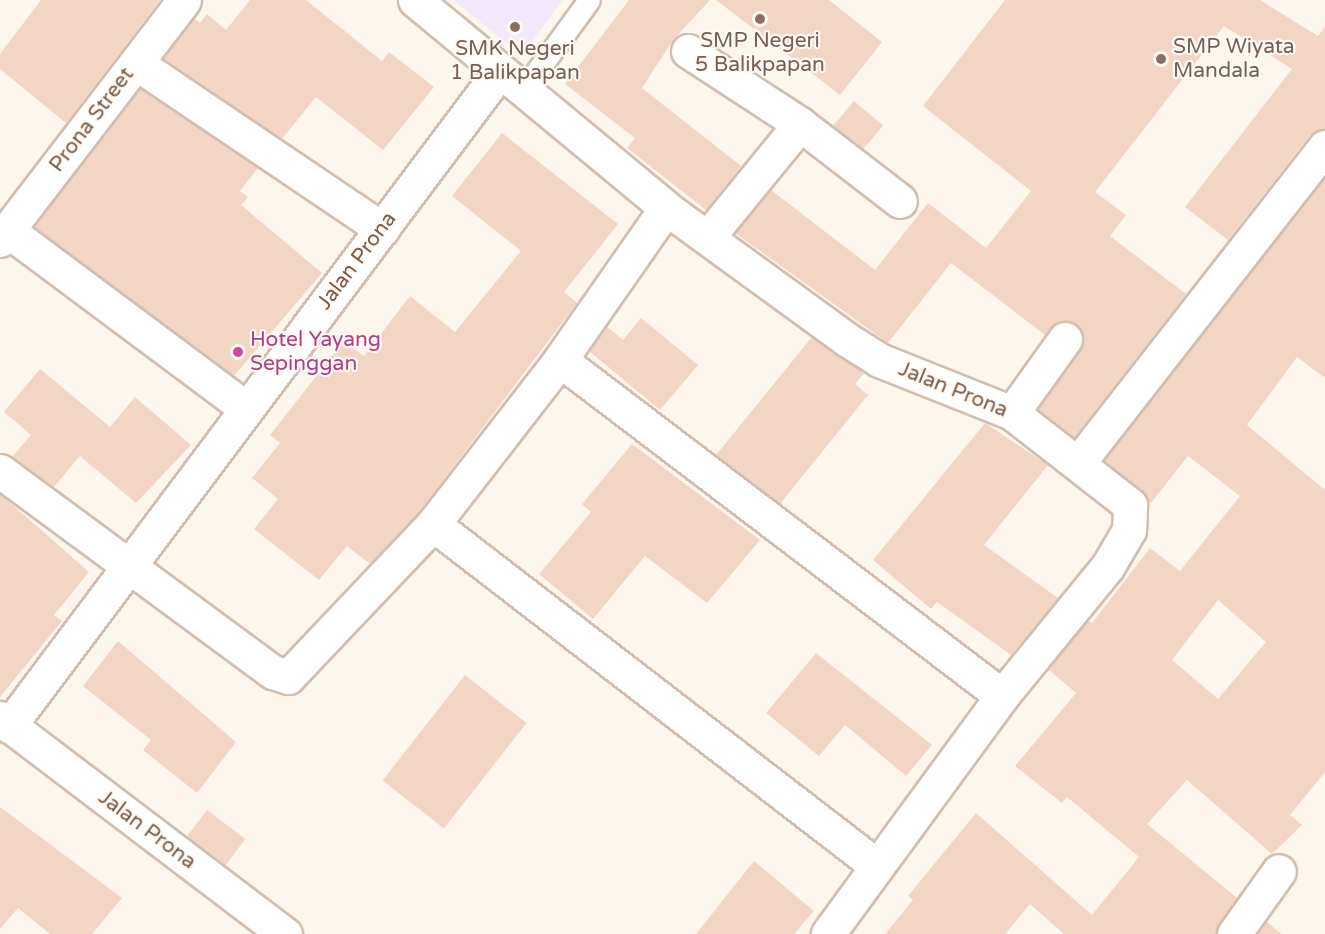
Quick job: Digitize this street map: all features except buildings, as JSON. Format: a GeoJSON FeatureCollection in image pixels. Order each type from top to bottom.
{"type":"FeatureCollection","features":[{"type":"Feature","properties":{"kind":"street","name":"Prona Street"},"geometry":{"type":"LineString","coordinates":[[4,235],[184,0]]}},
{"type":"Feature","properties":{"kind":"street","name":"Jalan Prona"},"geometry":{"type":"LineString","coordinates":[[415,0],[666,208],[879,360],[1012,412],[1124,496],[1132,514],[1129,530],[1108,566],[1002,696],[828,934]]}},
{"type":"Feature","properties":{"kind":"street"},"geometry":{"type":"LineString","coordinates":[[688,51],[800,124],[900,201]]}},
{"type":"Feature","properties":{"kind":"street"},"geometry":{"type":"LineString","coordinates":[[136,63],[382,229]]}},
{"type":"Feature","properties":{"kind":"street","name":"Jalan Prona"},"geometry":{"type":"LineString","coordinates":[[285,934],[5,722],[129,567],[382,229],[512,80]]}},
{"type":"Feature","properties":{"kind":"street"},"geometry":{"type":"LineString","coordinates":[[708,237],[800,124]]}},
{"type":"Feature","properties":{"kind":"street"},"geometry":{"type":"LineString","coordinates":[[1078,463],[1325,147]]}},
{"type":"Feature","properties":{"kind":"street"},"geometry":{"type":"LineString","coordinates":[[0,471],[273,672],[288,677],[433,524],[560,360],[666,208]]}},
{"type":"Feature","properties":{"kind":"street"},"geometry":{"type":"LineString","coordinates":[[4,235],[246,409]]}},
{"type":"Feature","properties":{"kind":"street"},"geometry":{"type":"LineString","coordinates":[[1012,412],[1065,339]]}},
{"type":"Feature","properties":{"kind":"street"},"geometry":{"type":"LineString","coordinates":[[560,360],[1002,696]]}},
{"type":"Feature","properties":{"kind":"street"},"geometry":{"type":"LineString","coordinates":[[433,524],[878,866]]}},
{"type":"Feature","properties":{"kind":"street"},"geometry":{"type":"LineString","coordinates":[[1234,934],[1279,871]]}},
{"type":"Feature","properties":{"kind":"lane","name":"Jalan Prona"},"geometry":{"type":"LineString","coordinates":[[512,80],[589,0]]}},
{"type":"Feature","properties":{"kind":"shaded area","name":"SMK Negeri 1 Balikpapan"},"geometry":{"type":"Polygon","coordinates":[[[453,0],[563,0],[521,55],[453,0]]]}},
{"type":"Feature","properties":{"kind":"place","name":"SMP Negeri 5 Balikpapan"},"geometry":{"type":"Point","coordinates":[760,19]}},
{"type":"Feature","properties":{"kind":"place","name":"SMK Negeri 1 Balikpapan"},"geometry":{"type":"Point","coordinates":[515,27]}},
{"type":"Feature","properties":{"kind":"place","name":"SMP Wiyata Mandala"},"geometry":{"type":"Point","coordinates":[1161,59]}},
{"type":"Feature","properties":{"kind":"place","name":"Hotel Yayang Sepinggan"},"geometry":{"type":"Point","coordinates":[238,352]}}]}
